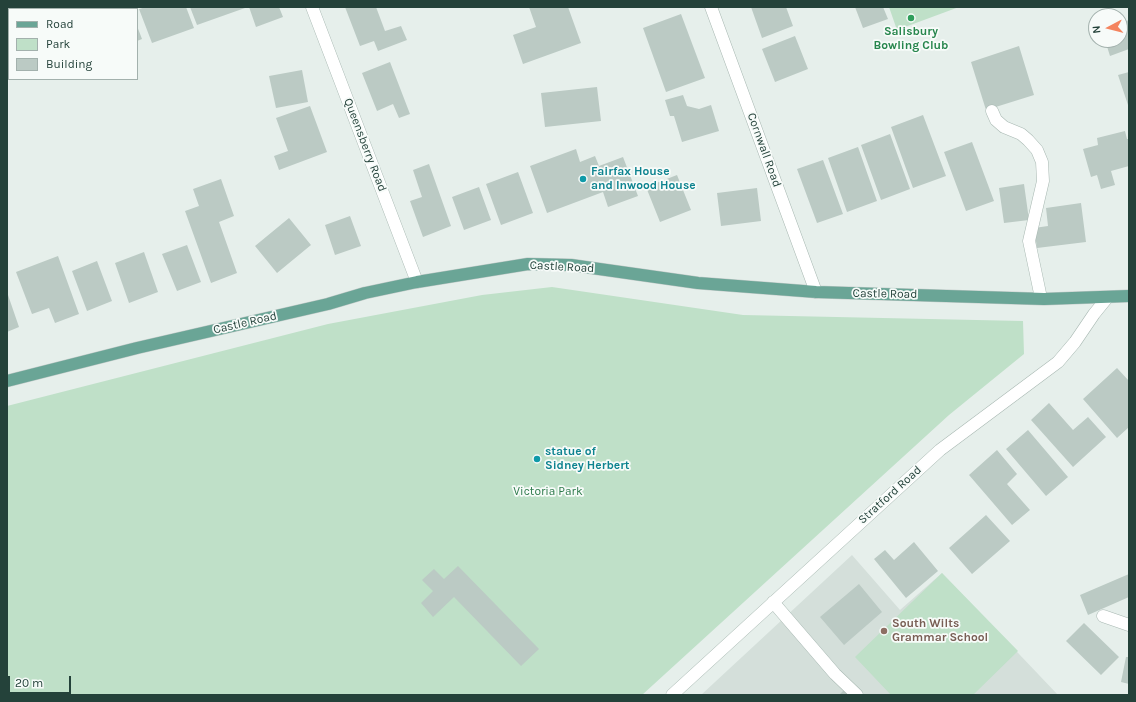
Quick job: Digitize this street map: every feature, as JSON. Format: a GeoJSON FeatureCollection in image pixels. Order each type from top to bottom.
{"type":"FeatureCollection","features":[{"type":"Feature","properties":{"kind":"main road","name":"Castle Road"},"geometry":{"type":"LineString","coordinates":[[7,381],[137,348],[417,282],[505,267],[552,264],[593,268],[698,283],[816,292],[1041,298],[1107,298],[1129,296]]}},
{"type":"Feature","properties":{"kind":"street","name":"Queensberry Road"},"geometry":{"type":"LineString","coordinates":[[312,7],[417,282]]}},
{"type":"Feature","properties":{"kind":"street","name":"Cornwall Road"},"geometry":{"type":"LineString","coordinates":[[711,7],[816,292]]}},
{"type":"Feature","properties":{"kind":"street"},"geometry":{"type":"LineString","coordinates":[[992,111],[996,120],[1004,127],[1020,134],[1028,140],[1037,150],[1042,162],[1043,181],[1029,241],[1041,298]]}},
{"type":"Feature","properties":{"kind":"street","name":"Stratford Road"},"geometry":{"type":"LineString","coordinates":[[672,695],[940,450],[1058,362],[1075,342],[1107,298]]}},
{"type":"Feature","properties":{"kind":"street"},"geometry":{"type":"LineString","coordinates":[[774,602],[835,674],[857,695]]}},
{"type":"Feature","properties":{"kind":"street"},"geometry":{"type":"LineString","coordinates":[[1103,616],[1129,625]]}},
{"type":"Feature","properties":{"kind":"shaded area","name":"South Wilts Grammar School"},"geometry":{"type":"Polygon","coordinates":[[[852,555],[900,610],[942,573],[1058,695],[701,695],[852,555]]]}},
{"type":"Feature","properties":{"kind":"green space","name":"Salisbury Bowling Club"},"geometry":{"type":"Polygon","coordinates":[[[889,7],[959,7],[897,30],[889,7]]]}},
{"type":"Feature","properties":{"kind":"green space","name":"Victoria Park"},"geometry":{"type":"Polygon","coordinates":[[[552,287],[743,315],[1023,321],[1024,354],[949,415],[642,695],[7,695],[7,406],[328,324],[482,295],[552,287]]]}},
{"type":"Feature","properties":{"kind":"green space"},"geometry":{"type":"Polygon","coordinates":[[[942,573],[1018,651],[973,695],[891,695],[855,657],[942,573]]]}},
{"type":"Feature","properties":{"kind":"building"},"geometry":{"type":"Polygon","coordinates":[[[146,7],[186,7],[194,28],[152,43],[139,9],[146,7]]]}},
{"type":"Feature","properties":{"kind":"building"},"geometry":{"type":"Polygon","coordinates":[[[190,7],[245,7],[245,8],[197,25],[190,7]]]}},
{"type":"Feature","properties":{"kind":"building"},"geometry":{"type":"Polygon","coordinates":[[[249,7],[279,7],[283,17],[256,27],[249,7]]]}},
{"type":"Feature","properties":{"kind":"building"},"geometry":{"type":"Polygon","coordinates":[[[345,7],[376,7],[385,31],[401,26],[407,40],[378,51],[374,41],[360,46],[345,7]]]}},
{"type":"Feature","properties":{"kind":"building"},"geometry":{"type":"Polygon","coordinates":[[[529,7],[568,7],[581,43],[523,64],[513,35],[536,27],[529,7]]]}},
{"type":"Feature","properties":{"kind":"building"},"geometry":{"type":"Polygon","coordinates":[[[751,7],[786,7],[793,26],[762,38],[751,7]]]}},
{"type":"Feature","properties":{"kind":"building"},"geometry":{"type":"Polygon","coordinates":[[[855,7],[883,7],[888,19],[863,28],[855,7]]]}},
{"type":"Feature","properties":{"kind":"building"},"geometry":{"type":"Polygon","coordinates":[[[681,14],[705,78],[666,92],[643,28],[681,14]]]}},
{"type":"Feature","properties":{"kind":"building"},"geometry":{"type":"Polygon","coordinates":[[[1128,20],[1129,49],[1110,56],[1108,48],[1128,48],[1128,20]]]}},
{"type":"Feature","properties":{"kind":"building"},"geometry":{"type":"Polygon","coordinates":[[[138,29],[142,39],[138,41],[138,29]]]}},
{"type":"Feature","properties":{"kind":"building"},"geometry":{"type":"Polygon","coordinates":[[[795,36],[808,69],[775,82],[762,49],[795,36]]]}},
{"type":"Feature","properties":{"kind":"building"},"geometry":{"type":"Polygon","coordinates":[[[7,38],[8,38],[7,70],[7,38]]]}},
{"type":"Feature","properties":{"kind":"building"},"geometry":{"type":"Polygon","coordinates":[[[1019,46],[1034,95],[986,110],[971,62],[1019,46]]]}},
{"type":"Feature","properties":{"kind":"building"},"geometry":{"type":"Polygon","coordinates":[[[390,62],[410,114],[399,118],[393,104],[377,111],[362,73],[390,62]]]}},
{"type":"Feature","properties":{"kind":"building"},"geometry":{"type":"Polygon","coordinates":[[[302,70],[308,102],[276,108],[269,76],[302,70]]]}},
{"type":"Feature","properties":{"kind":"building"},"geometry":{"type":"Polygon","coordinates":[[[1129,72],[1129,108],[1118,75],[1129,72]]]}},
{"type":"Feature","properties":{"kind":"building"},"geometry":{"type":"Polygon","coordinates":[[[597,87],[601,121],[545,127],[541,93],[597,87]]]}},
{"type":"Feature","properties":{"kind":"building"},"geometry":{"type":"Polygon","coordinates":[[[683,95],[687,106],[699,109],[711,105],[719,131],[682,142],[674,116],[670,116],[665,100],[683,95]]]}},
{"type":"Feature","properties":{"kind":"building"},"geometry":{"type":"Polygon","coordinates":[[[310,106],[327,152],[279,170],[274,156],[288,151],[276,118],[310,106]]]}},
{"type":"Feature","properties":{"kind":"building"},"geometry":{"type":"Polygon","coordinates":[[[923,115],[946,176],[913,188],[891,127],[923,115]]]}},
{"type":"Feature","properties":{"kind":"building"},"geometry":{"type":"Polygon","coordinates":[[[1125,131],[1127,139],[1129,139],[1129,166],[1111,171],[1115,185],[1101,189],[1097,175],[1091,177],[1083,149],[1098,145],[1097,138],[1125,131]]]}},
{"type":"Feature","properties":{"kind":"building"},"geometry":{"type":"Polygon","coordinates":[[[890,134],[910,189],[881,200],[861,145],[890,134]]]}},
{"type":"Feature","properties":{"kind":"building"},"geometry":{"type":"Polygon","coordinates":[[[972,142],[994,201],[966,211],[944,152],[972,142]]]}},
{"type":"Feature","properties":{"kind":"building"},"geometry":{"type":"Polygon","coordinates":[[[858,147],[877,201],[847,212],[828,158],[858,147]]]}},
{"type":"Feature","properties":{"kind":"building","name":"Fairfax House and Inwood House"},"geometry":{"type":"Polygon","coordinates":[[[576,149],[580,162],[595,156],[599,166],[623,157],[638,196],[608,207],[603,192],[547,213],[530,166],[576,149]]]}},
{"type":"Feature","properties":{"kind":"building"},"geometry":{"type":"Polygon","coordinates":[[[823,160],[843,214],[817,223],[797,169],[823,160]]]}},
{"type":"Feature","properties":{"kind":"building"},"geometry":{"type":"Polygon","coordinates":[[[429,164],[451,226],[423,237],[410,201],[422,197],[413,170],[429,164]]]}},
{"type":"Feature","properties":{"kind":"building"},"geometry":{"type":"Polygon","coordinates":[[[518,172],[533,213],[501,225],[486,184],[518,172]]]}},
{"type":"Feature","properties":{"kind":"building"},"geometry":{"type":"Polygon","coordinates":[[[677,175],[691,210],[660,222],[646,187],[677,175]]]}},
{"type":"Feature","properties":{"kind":"building"},"geometry":{"type":"Polygon","coordinates":[[[221,179],[234,216],[219,222],[237,273],[211,283],[185,211],[199,206],[193,189],[221,179]]]}},
{"type":"Feature","properties":{"kind":"building"},"geometry":{"type":"Polygon","coordinates":[[[1024,184],[1029,220],[1004,223],[999,188],[1024,184]]]}},
{"type":"Feature","properties":{"kind":"building"},"geometry":{"type":"Polygon","coordinates":[[[479,187],[491,220],[464,230],[452,197],[479,187]]]}},
{"type":"Feature","properties":{"kind":"building"},"geometry":{"type":"Polygon","coordinates":[[[757,188],[761,221],[721,226],[717,193],[757,188]]]}},
{"type":"Feature","properties":{"kind":"building"},"geometry":{"type":"Polygon","coordinates":[[[1081,203],[1086,242],[1037,248],[1034,228],[1048,226],[1046,208],[1081,203]]]}},
{"type":"Feature","properties":{"kind":"building"},"geometry":{"type":"Polygon","coordinates":[[[350,216],[361,246],[335,255],[325,225],[350,216]]]}},
{"type":"Feature","properties":{"kind":"building"},"geometry":{"type":"Polygon","coordinates":[[[289,218],[311,245],[277,273],[255,246],[289,218]]]}},
{"type":"Feature","properties":{"kind":"building"},"geometry":{"type":"Polygon","coordinates":[[[187,245],[201,282],[177,291],[162,254],[187,245]]]}},
{"type":"Feature","properties":{"kind":"building"},"geometry":{"type":"Polygon","coordinates":[[[144,252],[158,292],[129,303],[115,263],[144,252]]]}},
{"type":"Feature","properties":{"kind":"building"},"geometry":{"type":"Polygon","coordinates":[[[58,256],[79,314],[55,323],[49,308],[32,314],[16,272],[58,256]]]}},
{"type":"Feature","properties":{"kind":"building"},"geometry":{"type":"Polygon","coordinates":[[[97,261],[112,301],[87,311],[72,271],[97,261]]]}},
{"type":"Feature","properties":{"kind":"building"},"geometry":{"type":"Polygon","coordinates":[[[8,295],[19,327],[7,332],[7,296],[8,295]]]}},
{"type":"Feature","properties":{"kind":"building"},"geometry":{"type":"Polygon","coordinates":[[[1117,368],[1129,381],[1129,427],[1117,438],[1083,399],[1117,368]]]}},
{"type":"Feature","properties":{"kind":"building"},"geometry":{"type":"Polygon","coordinates":[[[1049,403],[1073,430],[1088,417],[1106,437],[1073,467],[1031,420],[1049,403]]]}},
{"type":"Feature","properties":{"kind":"building"},"geometry":{"type":"Polygon","coordinates":[[[1028,430],[1068,477],[1046,496],[1006,449],[1028,430]]]}},
{"type":"Feature","properties":{"kind":"building"},"geometry":{"type":"Polygon","coordinates":[[[997,450],[1017,474],[1007,484],[1030,510],[1012,525],[969,475],[997,450]]]}},
{"type":"Feature","properties":{"kind":"building"},"geometry":{"type":"Polygon","coordinates":[[[986,515],[1010,541],[972,574],[949,548],[986,515]]]}},
{"type":"Feature","properties":{"kind":"building"},"geometry":{"type":"Polygon","coordinates":[[[914,542],[938,571],[906,598],[874,559],[885,550],[894,560],[914,542]]]}},
{"type":"Feature","properties":{"kind":"building"},"geometry":{"type":"Polygon","coordinates":[[[458,566],[539,649],[521,666],[454,597],[433,617],[421,603],[433,591],[422,580],[434,569],[444,579],[458,566]]]}},
{"type":"Feature","properties":{"kind":"building"},"geometry":{"type":"Polygon","coordinates":[[[1129,574],[1129,597],[1088,615],[1080,595],[1129,574]]]}},
{"type":"Feature","properties":{"kind":"building"},"geometry":{"type":"Polygon","coordinates":[[[859,584],[882,612],[844,645],[820,617],[859,584]]]}},
{"type":"Feature","properties":{"kind":"building"},"geometry":{"type":"Polygon","coordinates":[[[1084,623],[1119,657],[1101,675],[1066,641],[1084,623]]]}},
{"type":"Feature","properties":{"kind":"building"},"geometry":{"type":"Polygon","coordinates":[[[1126,657],[1129,657],[1129,684],[1121,682],[1126,657]]]}},
{"type":"Feature","properties":{"kind":"building"},"geometry":{"type":"Polygon","coordinates":[[[844,690],[849,695],[839,695],[844,690]]]}},
{"type":"Feature","properties":{"kind":"place","name":"Salisbury Bowling Club"},"geometry":{"type":"Point","coordinates":[911,18]}},
{"type":"Feature","properties":{"kind":"place","name":"Fairfax House and Inwood House"},"geometry":{"type":"Point","coordinates":[583,179]}},
{"type":"Feature","properties":{"kind":"place","name":"statue of Sidney Herbert"},"geometry":{"type":"Point","coordinates":[537,459]}},
{"type":"Feature","properties":{"kind":"place","name":"South Wilts Grammar School"},"geometry":{"type":"Point","coordinates":[884,631]}}]}
